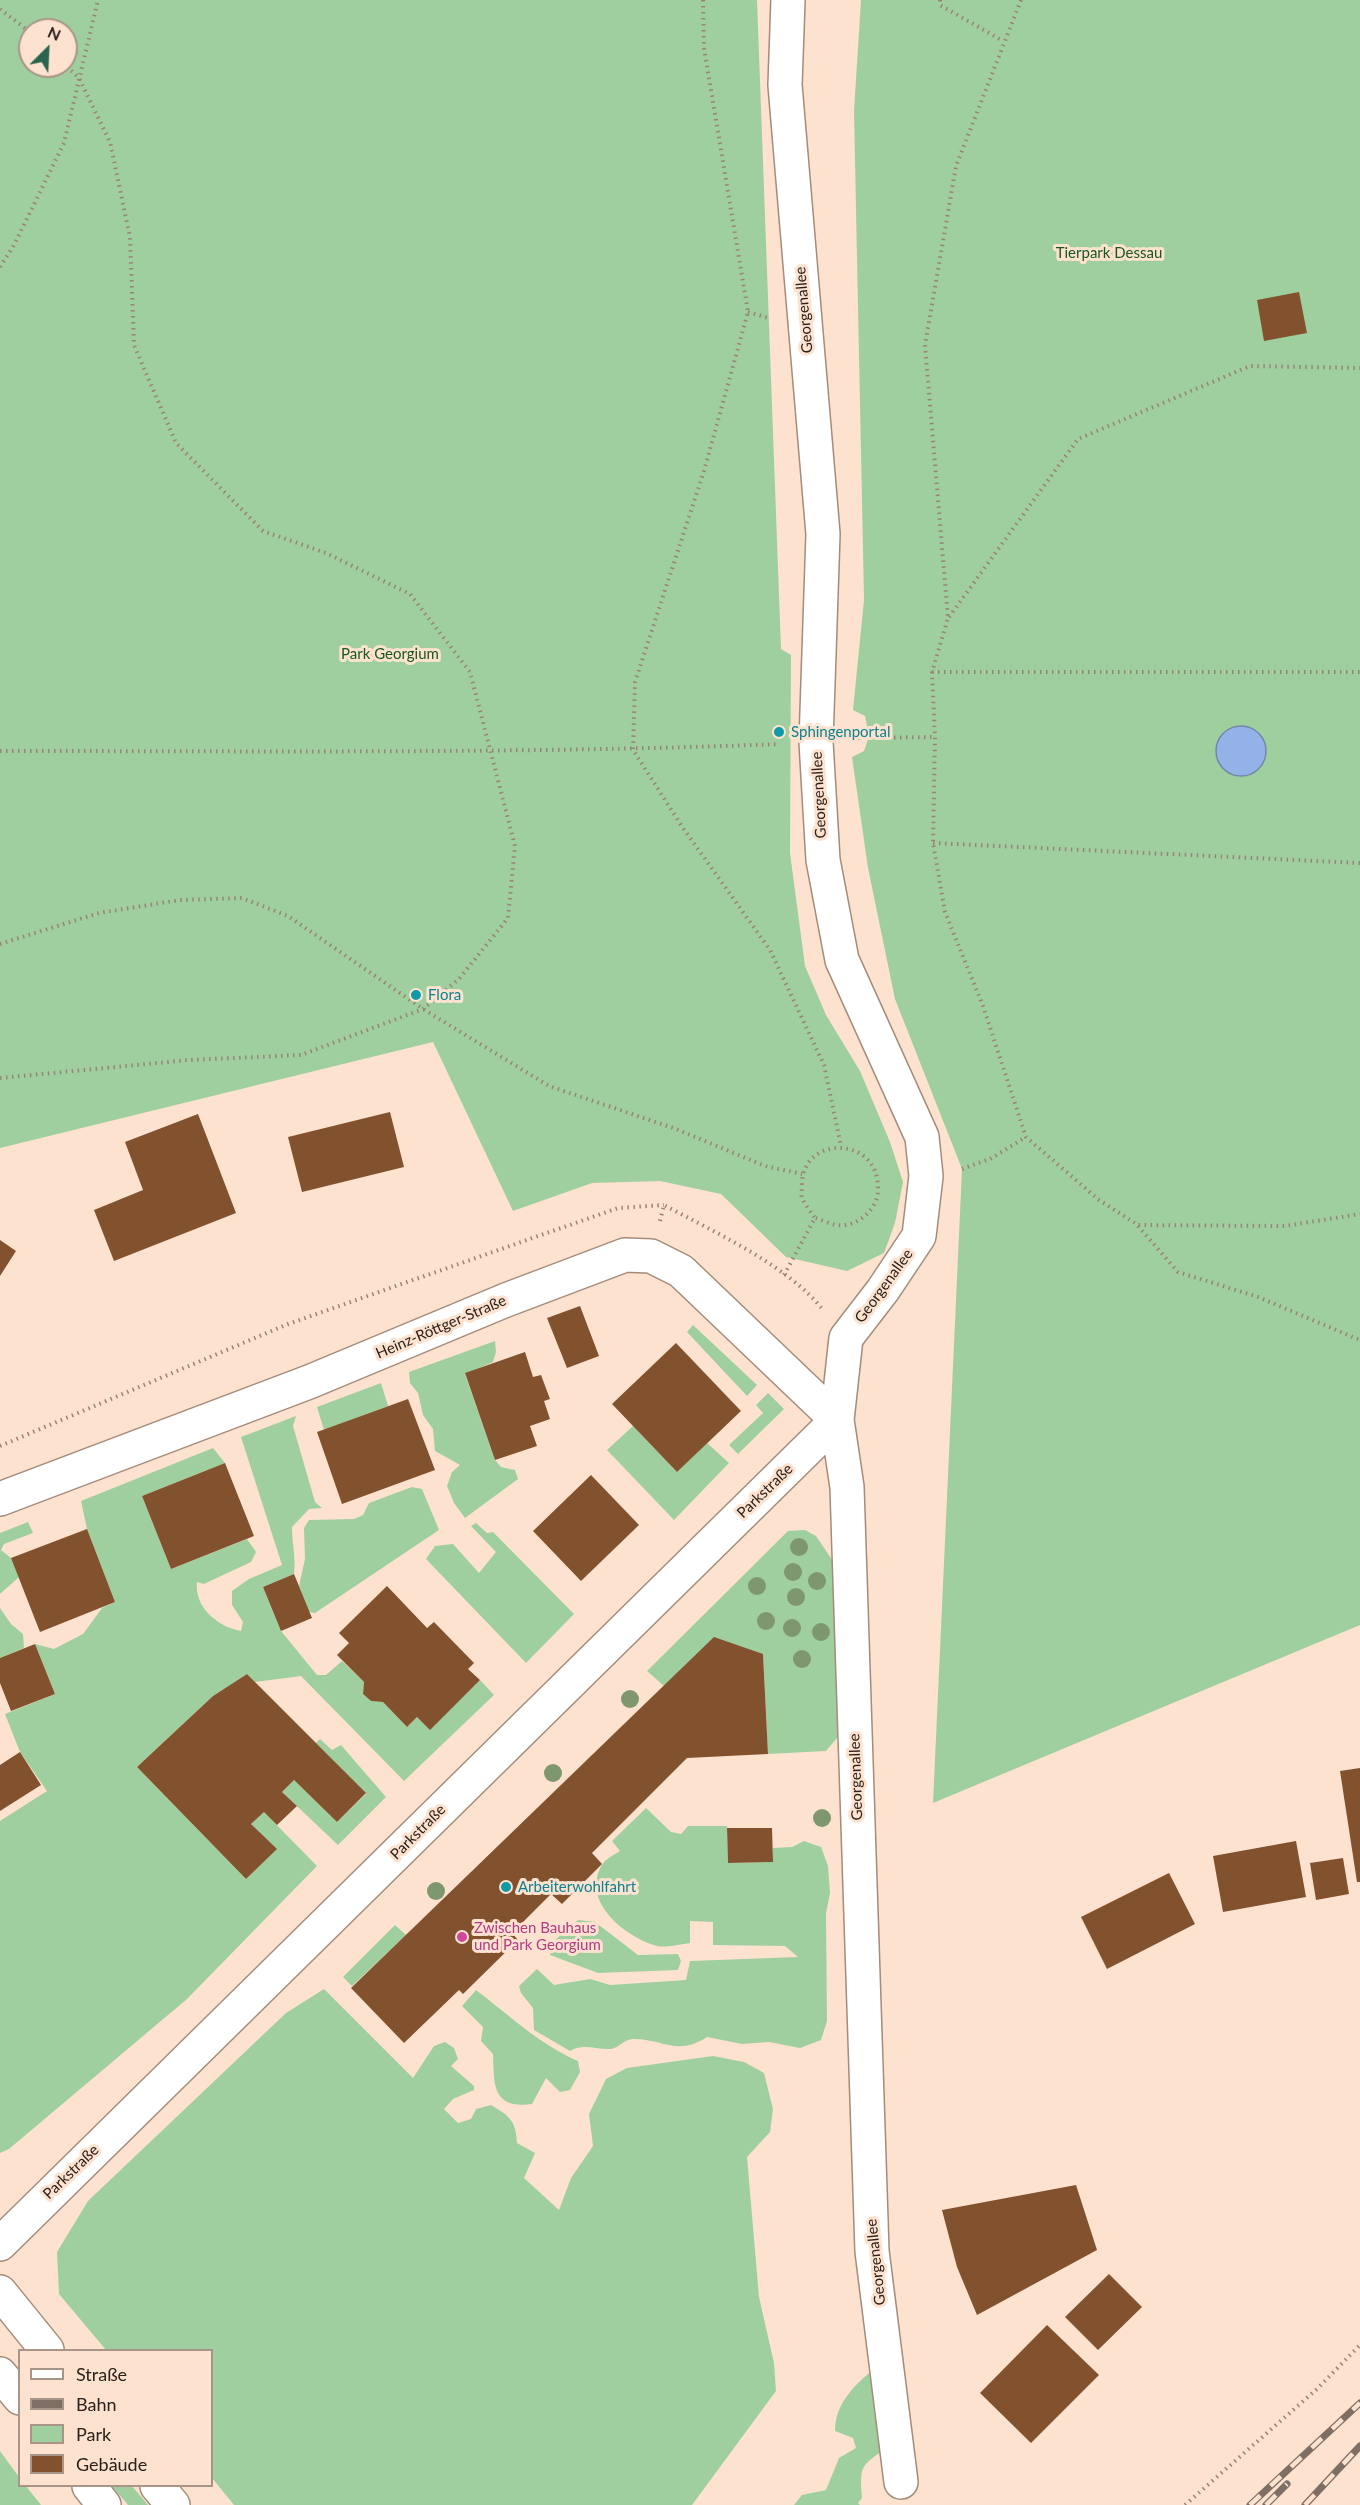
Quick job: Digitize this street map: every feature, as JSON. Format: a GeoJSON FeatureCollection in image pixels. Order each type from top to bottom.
{"type":"FeatureCollection","features":[{"type":"Feature","properties":{"kind":"street","name":"Georgenallee"},"geometry":{"type":"LineString","coordinates":[[788,0],[785,85],[824,534],[816,742],[823,860],[843,960],[922,1137],[926,1176],[919,1236],[883,1290],[846,1338],[837,1420],[847,1487],[872,2251],[901,2481]]}},
{"type":"Feature","properties":{"kind":"street","name":"Heinz-Röttger-Straße"},"geometry":{"type":"LineString","coordinates":[[0,1499],[309,1382],[506,1300],[625,1255],[651,1256],[681,1271],[837,1420]]}},
{"type":"Feature","properties":{"kind":"street","name":"Parkstraße"},"geometry":{"type":"LineString","coordinates":[[0,2244],[837,1420]]}},
{"type":"Feature","properties":{"kind":"street"},"geometry":{"type":"LineString","coordinates":[[0,2292],[46,2349]]}},
{"type":"Feature","properties":{"kind":"street"},"geometry":{"type":"LineString","coordinates":[[0,2374],[18,2396]]}},
{"type":"Feature","properties":{"kind":"street"},"geometry":{"type":"LineString","coordinates":[[90,2487],[104,2505]]}},
{"type":"Feature","properties":{"kind":"street"},"geometry":{"type":"LineString","coordinates":[[158,2487],[173,2505]]}},
{"type":"Feature","properties":{"kind":"path"},"geometry":{"type":"LineString","coordinates":[[0,267],[14,245],[64,143],[98,0]]}},
{"type":"Feature","properties":{"kind":"path"},"geometry":{"type":"LineString","coordinates":[[703,0],[704,48],[748,312],[705,471],[635,682],[633,750],[683,828],[770,950],[824,1065],[841,1146]]}},
{"type":"Feature","properties":{"kind":"path"},"geometry":{"type":"LineString","coordinates":[[940,0],[940,5],[1004,41]]}},
{"type":"Feature","properties":{"kind":"path"},"geometry":{"type":"LineString","coordinates":[[948,618],[925,345],[956,166],[1021,0]]}},
{"type":"Feature","properties":{"kind":"path"},"geometry":{"type":"LineString","coordinates":[[0,9],[18,23]]}},
{"type":"Feature","properties":{"kind":"path"},"geometry":{"type":"LineString","coordinates":[[0,1078],[189,1060],[301,1054],[423,1009],[459,979],[508,918],[515,846],[470,672],[410,594],[326,553],[263,531],[176,443],[134,345],[130,237],[110,142],[79,78]]}},
{"type":"Feature","properties":{"kind":"path"},"geometry":{"type":"LineString","coordinates":[[1360,368],[1250,366],[1078,439],[948,618],[932,672],[935,736],[933,843],[945,912],[983,1006],[1026,1137],[1099,1200],[1138,1225],[1178,1272],[1258,1297],[1360,1340]]}},
{"type":"Feature","properties":{"kind":"path"},"geometry":{"type":"LineString","coordinates":[[932,672],[1360,672]]}},
{"type":"Feature","properties":{"kind":"path"},"geometry":{"type":"LineString","coordinates":[[0,751],[633,750],[816,742],[869,736],[935,736]]}},
{"type":"Feature","properties":{"kind":"path"},"geometry":{"type":"LineString","coordinates":[[933,843],[1360,863]]}},
{"type":"Feature","properties":{"kind":"path"},"geometry":{"type":"LineString","coordinates":[[0,944],[99,913],[180,900],[242,898],[288,916],[423,1009],[549,1086],[676,1129],[765,1166],[802,1174]]}},
{"type":"Feature","properties":{"kind":"path"},"geometry":{"type":"LineString","coordinates":[[926,1176],[962,1169],[990,1159],[1026,1137]]}},
{"type":"Feature","properties":{"kind":"path"},"geometry":{"type":"LineString","coordinates":[[841,1146],[867,1156],[879,1176],[878,1200],[864,1219],[839,1226],[815,1218],[802,1197],[802,1174],[815,1155],[841,1146]]}},
{"type":"Feature","properties":{"kind":"path"},"geometry":{"type":"LineString","coordinates":[[0,1446],[288,1324],[618,1208],[664,1205],[726,1238],[808,1291],[846,1338]]}},
{"type":"Feature","properties":{"kind":"path"},"geometry":{"type":"LineString","coordinates":[[651,1256],[664,1205]]}},
{"type":"Feature","properties":{"kind":"path"},"geometry":{"type":"LineString","coordinates":[[1138,1225],[1285,1226],[1360,1214]]}},
{"type":"Feature","properties":{"kind":"path"},"geometry":{"type":"LineString","coordinates":[[784,1275],[815,1218]]}},
{"type":"Feature","properties":{"kind":"path"},"geometry":{"type":"LineString","coordinates":[[1185,2505],[1317,2389],[1360,2345]]}},
{"type":"Feature","properties":{"kind":"green space","name":"Park Georgium"},"geometry":{"type":"Polygon","coordinates":[[[0,0],[757,0],[781,649],[791,655],[790,853],[805,966],[826,1015],[860,1071],[890,1142],[903,1182],[895,1223],[884,1253],[847,1271],[786,1257],[721,1194],[660,1181],[592,1183],[513,1211],[433,1042],[0,1148],[0,0]]]}},
{"type":"Feature","properties":{"kind":"green space","name":"Tierpark Dessau"},"geometry":{"type":"Polygon","coordinates":[[[861,0],[1360,0],[1360,1625],[933,1803],[962,1169],[895,999],[868,868],[852,757],[864,751],[869,736],[865,716],[853,710],[864,600],[854,111],[861,0]]]}},
{"type":"Feature","properties":{"kind":"green space"},"geometry":{"type":"Polygon","coordinates":[[[693,1325],[757,1385],[747,1396],[687,1332],[693,1325]]]}},
{"type":"Feature","properties":{"kind":"green space"},"geometry":{"type":"Polygon","coordinates":[[[495,1341],[496,1352],[493,1362],[465,1374],[495,1460],[501,1467],[515,1470],[518,1479],[465,1518],[454,1503],[447,1486],[452,1472],[460,1465],[435,1451],[433,1429],[423,1415],[418,1393],[410,1383],[409,1372],[495,1341]]]}},
{"type":"Feature","properties":{"kind":"green space"},"geometry":{"type":"Polygon","coordinates":[[[381,1383],[388,1406],[324,1430],[317,1407],[381,1383]]]}},
{"type":"Feature","properties":{"kind":"green space"},"geometry":{"type":"Polygon","coordinates":[[[768,1393],[784,1409],[738,1454],[729,1445],[763,1413],[756,1405],[768,1393]]]}},
{"type":"Feature","properties":{"kind":"green space"},"geometry":{"type":"Polygon","coordinates":[[[296,1416],[293,1426],[315,1502],[322,1508],[309,1509],[292,1527],[294,1574],[263,1587],[281,1631],[317,1675],[326,1675],[342,1661],[364,1682],[363,1694],[371,1701],[383,1702],[407,1727],[417,1717],[430,1729],[480,1680],[494,1695],[404,1781],[301,1676],[255,1682],[247,1674],[213,1696],[137,1767],[246,1879],[276,1849],[251,1824],[264,1812],[317,1866],[187,1999],[9,2149],[0,2153],[0,1821],[47,1791],[20,1752],[5,1714],[55,1694],[35,1644],[54,1649],[83,1634],[102,1608],[115,1602],[87,1529],[81,1501],[213,1448],[225,1463],[142,1496],[171,1569],[247,1539],[256,1552],[251,1562],[204,1584],[197,1582],[199,1600],[209,1614],[224,1625],[241,1631],[243,1622],[232,1605],[232,1591],[249,1579],[282,1565],[241,1437],[296,1416]]]}},
{"type":"Feature","properties":{"kind":"green space"},"geometry":{"type":"Polygon","coordinates":[[[633,1426],[677,1472],[707,1443],[729,1463],[674,1520],[607,1450],[633,1426]]]}},
{"type":"Feature","properties":{"kind":"green space"},"geometry":{"type":"Polygon","coordinates":[[[412,1487],[422,1489],[439,1530],[315,1613],[309,1612],[299,1586],[305,1559],[304,1528],[309,1520],[354,1519],[363,1515],[369,1503],[412,1487]]]}},
{"type":"Feature","properties":{"kind":"green space"},"geometry":{"type":"Polygon","coordinates":[[[28,1522],[33,1533],[4,1544],[1,1550],[11,1558],[19,1577],[0,1594],[0,1533],[28,1522]]]}},
{"type":"Feature","properties":{"kind":"green space"},"geometry":{"type":"Polygon","coordinates":[[[476,1523],[487,1533],[493,1532],[574,1614],[526,1663],[426,1559],[435,1546],[453,1544],[479,1573],[496,1552],[471,1526],[476,1523]]]}},
{"type":"Feature","properties":{"kind":"green space"},"geometry":{"type":"Polygon","coordinates":[[[805,1530],[816,1536],[833,1561],[838,1737],[826,1751],[768,1754],[763,1654],[664,1686],[647,1671],[788,1531],[805,1530]]]}},
{"type":"Feature","properties":{"kind":"green space"},"geometry":{"type":"Polygon","coordinates":[[[0,1608],[11,1624],[23,1634],[24,1648],[0,1658],[0,1608]]]}},
{"type":"Feature","properties":{"kind":"green space"},"geometry":{"type":"Polygon","coordinates":[[[320,1739],[332,1750],[341,1745],[386,1797],[338,1845],[282,1792],[294,1780],[337,1822],[366,1794],[316,1743],[320,1739]]]}},
{"type":"Feature","properties":{"kind":"green space"},"geometry":{"type":"Polygon","coordinates":[[[646,1808],[671,1832],[681,1834],[688,1826],[727,1826],[728,1863],[772,1862],[773,1848],[792,1847],[804,1841],[821,1847],[828,1866],[830,1893],[826,1913],[827,2021],[821,2040],[800,2048],[769,2042],[742,2044],[707,2037],[687,2046],[632,2039],[611,2049],[585,2047],[570,2051],[534,2030],[533,2008],[521,1993],[519,1986],[537,1969],[554,1985],[590,1979],[610,1985],[686,1980],[690,1961],[798,1957],[785,1946],[713,1945],[713,1922],[690,1921],[690,1943],[657,1946],[632,1935],[609,1916],[597,1892],[597,1878],[603,1863],[620,1851],[612,1841],[646,1808]]]}},
{"type":"Feature","properties":{"kind":"green space"},"geometry":{"type":"Polygon","coordinates":[[[578,1920],[595,1922],[638,1955],[678,1954],[681,1961],[678,1970],[598,1973],[550,1955],[555,1940],[578,1920]]]}},
{"type":"Feature","properties":{"kind":"green space"},"geometry":{"type":"Polygon","coordinates":[[[395,1925],[406,1935],[352,1986],[343,1977],[395,1925]]]}},
{"type":"Feature","properties":{"kind":"green space"},"geometry":{"type":"Polygon","coordinates":[[[324,1989],[413,2078],[434,2046],[445,2042],[454,2048],[458,2059],[451,2066],[474,2086],[474,2090],[453,2099],[444,2109],[458,2123],[471,2119],[476,2109],[491,2105],[503,2112],[513,2124],[517,2143],[535,2153],[524,2178],[559,2210],[571,2178],[593,2146],[589,2114],[606,2079],[627,2068],[713,2056],[744,2062],[764,2073],[773,2109],[770,2132],[747,2157],[759,2297],[774,2363],[776,2391],[692,2505],[234,2505],[213,2479],[213,2349],[105,2349],[59,2294],[57,2252],[88,2201],[286,2013],[324,1989]]]}},
{"type":"Feature","properties":{"kind":"green space"},"geometry":{"type":"Polygon","coordinates":[[[476,1990],[537,2038],[578,2061],[580,2072],[570,2090],[560,2092],[546,2078],[532,2104],[519,2105],[502,2099],[495,2085],[493,2054],[481,2041],[483,2027],[462,2006],[476,1990]]]}},
{"type":"Feature","properties":{"kind":"green space"},"geometry":{"type":"Polygon","coordinates":[[[874,2369],[884,2450],[870,2460],[863,2469],[861,2474],[862,2498],[858,2503],[860,2505],[794,2505],[802,2495],[826,2490],[839,2458],[856,2448],[853,2438],[835,2431],[838,2412],[847,2396],[874,2369]]]}},
{"type":"Feature","properties":{"kind":"green space"},"geometry":{"type":"Polygon","coordinates":[[[0,2451],[18,2476],[18,2487],[27,2487],[41,2505],[0,2505],[0,2451]]]}},
{"type":"Feature","properties":{"kind":"green space"},"geometry":{"type":"Polygon","coordinates":[[[113,2487],[133,2487],[148,2505],[128,2505],[113,2487]]]}},
{"type":"Feature","properties":{"kind":"water"},"geometry":{"type":"Polygon","coordinates":[[[1241,726],[1259,733],[1266,751],[1259,769],[1241,776],[1223,769],[1216,751],[1223,733],[1241,726]]]}},
{"type":"Feature","properties":{"kind":"building"},"geometry":{"type":"Polygon","coordinates":[[[1299,292],[1307,333],[1264,341],[1257,300],[1299,292]]]}},
{"type":"Feature","properties":{"kind":"building"},"geometry":{"type":"Polygon","coordinates":[[[390,1112],[404,1167],[302,1192],[288,1137],[390,1112]]]}},
{"type":"Feature","properties":{"kind":"building"},"geometry":{"type":"Polygon","coordinates":[[[198,1114],[236,1213],[114,1261],[94,1210],[143,1190],[125,1142],[198,1114]]]}},
{"type":"Feature","properties":{"kind":"building"},"geometry":{"type":"Polygon","coordinates":[[[0,1240],[16,1251],[0,1276],[0,1240]]]}},
{"type":"Feature","properties":{"kind":"building"},"geometry":{"type":"Polygon","coordinates":[[[580,1306],[599,1356],[567,1368],[547,1318],[580,1306]]]}},
{"type":"Feature","properties":{"kind":"building"},"geometry":{"type":"Polygon","coordinates":[[[676,1343],[741,1411],[677,1472],[612,1404],[676,1343]]]}},
{"type":"Feature","properties":{"kind":"building"},"geometry":{"type":"Polygon","coordinates":[[[525,1352],[533,1377],[541,1375],[550,1399],[544,1401],[550,1419],[530,1426],[537,1446],[495,1460],[465,1373],[525,1352]]]}},
{"type":"Feature","properties":{"kind":"building"},"geometry":{"type":"Polygon","coordinates":[[[408,1399],[435,1470],[342,1504],[317,1432],[408,1399]]]}},
{"type":"Feature","properties":{"kind":"building"},"geometry":{"type":"Polygon","coordinates":[[[225,1463],[254,1536],[171,1569],[142,1496],[225,1463]]]}},
{"type":"Feature","properties":{"kind":"building"},"geometry":{"type":"Polygon","coordinates":[[[591,1475],[639,1525],[581,1581],[533,1531],[591,1475]]]}},
{"type":"Feature","properties":{"kind":"building"},"geometry":{"type":"Polygon","coordinates":[[[87,1529],[115,1602],[40,1632],[11,1558],[87,1529]]]}},
{"type":"Feature","properties":{"kind":"building"},"geometry":{"type":"Polygon","coordinates":[[[294,1574],[312,1618],[281,1631],[263,1587],[294,1574]]]}},
{"type":"Feature","properties":{"kind":"building"},"geometry":{"type":"Polygon","coordinates":[[[387,1586],[427,1628],[434,1622],[474,1663],[468,1669],[480,1680],[430,1730],[417,1717],[407,1727],[383,1702],[371,1701],[363,1694],[364,1682],[337,1655],[349,1643],[339,1633],[387,1586]]]}},
{"type":"Feature","properties":{"kind":"building"},"geometry":{"type":"Polygon","coordinates":[[[714,1637],[763,1654],[768,1754],[687,1758],[592,1853],[602,1864],[562,1904],[551,1894],[512,1933],[518,1940],[463,1994],[459,1990],[404,2043],[351,1988],[714,1637]]]}},
{"type":"Feature","properties":{"kind":"building"},"geometry":{"type":"Polygon","coordinates":[[[35,1644],[55,1694],[11,1711],[0,1683],[0,1658],[35,1644]]]}},
{"type":"Feature","properties":{"kind":"building"},"geometry":{"type":"Polygon","coordinates":[[[247,1674],[366,1793],[337,1822],[294,1780],[282,1792],[297,1806],[277,1825],[264,1812],[251,1824],[277,1849],[246,1879],[137,1767],[213,1696],[247,1674]]]}},
{"type":"Feature","properties":{"kind":"building"},"geometry":{"type":"Polygon","coordinates":[[[20,1752],[41,1785],[0,1811],[0,1765],[20,1752]]]}},
{"type":"Feature","properties":{"kind":"building"},"geometry":{"type":"Polygon","coordinates":[[[1360,1768],[1360,1882],[1357,1882],[1340,1771],[1360,1768]]]}},
{"type":"Feature","properties":{"kind":"building"},"geometry":{"type":"Polygon","coordinates":[[[727,1828],[772,1828],[773,1862],[728,1863],[727,1828]]]}},
{"type":"Feature","properties":{"kind":"building"},"geometry":{"type":"Polygon","coordinates":[[[1296,1841],[1306,1897],[1223,1912],[1213,1856],[1296,1841]]]}},
{"type":"Feature","properties":{"kind":"building"},"geometry":{"type":"Polygon","coordinates":[[[1343,1858],[1349,1894],[1316,1900],[1310,1863],[1343,1858]]]}},
{"type":"Feature","properties":{"kind":"building"},"geometry":{"type":"Polygon","coordinates":[[[1169,1873],[1195,1924],[1107,1969],[1081,1917],[1169,1873]]]}},
{"type":"Feature","properties":{"kind":"building"},"geometry":{"type":"Polygon","coordinates":[[[1076,2185],[1097,2250],[977,2315],[957,2267],[942,2210],[1076,2185]]]}},
{"type":"Feature","properties":{"kind":"building"},"geometry":{"type":"Polygon","coordinates":[[[1109,2274],[1142,2307],[1098,2350],[1065,2317],[1109,2274]]]}},
{"type":"Feature","properties":{"kind":"building"},"geometry":{"type":"Polygon","coordinates":[[[1047,2325],[1099,2375],[1031,2443],[980,2393],[1047,2325]]]}},
{"type":"Feature","properties":{"kind":"railway"},"geometry":{"type":"LineString","coordinates":[[1250,2505],[1360,2403]]}},
{"type":"Feature","properties":{"kind":"railway"},"geometry":{"type":"LineString","coordinates":[[1305,2505],[1360,2446]]}},
{"type":"Feature","properties":{"kind":"railway"},"geometry":{"type":"LineString","coordinates":[[1266,2505],[1287,2484]]}},
{"type":"Feature","properties":{"kind":"place","name":"Sphingenportal"},"geometry":{"type":"Point","coordinates":[779,732]}},
{"type":"Feature","properties":{"kind":"place","name":"Flora"},"geometry":{"type":"Point","coordinates":[416,995]}},
{"type":"Feature","properties":{"kind":"place","name":"Arbeiterwohlfahrt"},"geometry":{"type":"Point","coordinates":[506,1887]}},
{"type":"Feature","properties":{"kind":"place","name":"Zwischen Bauhaus und Park Georgium"},"geometry":{"type":"Point","coordinates":[462,1937]}}]}
